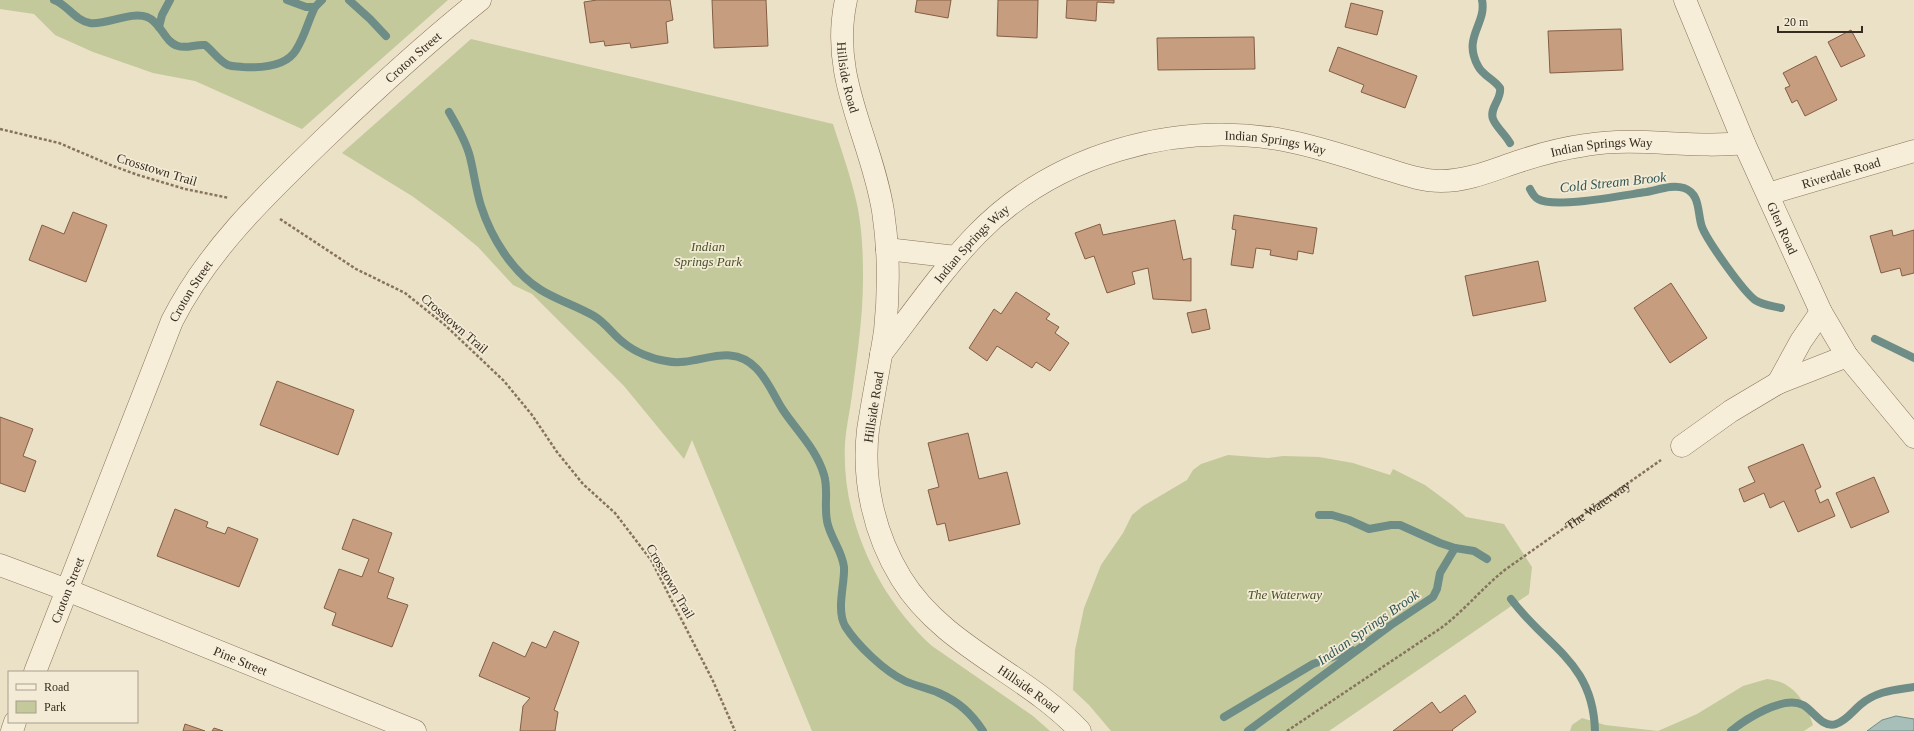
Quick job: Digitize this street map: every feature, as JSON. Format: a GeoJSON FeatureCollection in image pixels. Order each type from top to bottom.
{"type":"FeatureCollection","features":[{"type":"Feature","properties":{"kind":"street","name":"Croton Street"},"geometry":{"type":"LineString","coordinates":[[35,671],[172,321],[189,288],[226,238],[258,204],[402,65],[480,0]]}},
{"type":"Feature","properties":{"kind":"street","name":"Hillside Road"},"geometry":{"type":"LineString","coordinates":[[846,0],[841,45],[844,71],[881,197],[887,249],[887,308],[869,429],[867,472],[875,516],[893,563],[913,596],[937,621],[961,641],[1039,694],[1064,714],[1080,731]]}},
{"type":"Feature","properties":{"kind":"street","name":"Glen Road"},"geometry":{"type":"LineString","coordinates":[[1685,0],[1744,142],[1821,312],[1847,356],[1914,437]]}},
{"type":"Feature","properties":{"kind":"street","name":"Indian Springs Way"},"geometry":{"type":"LineString","coordinates":[[881,354],[956,257],[978,233],[1000,213],[1048,181],[1073,168],[1113,151],[1166,139],[1213,135],[1269,138],[1320,149],[1410,176],[1442,181],[1467,178],[1525,159],[1587,144],[1632,142],[1718,145],[1744,142]]}},
{"type":"Feature","properties":{"kind":"street","name":"Riverdale Road"},"geometry":{"type":"LineString","coordinates":[[1768,194],[1914,151]]}},
{"type":"Feature","properties":{"kind":"street"},"geometry":{"type":"LineString","coordinates":[[887,249],[956,257]]}},
{"type":"Feature","properties":{"kind":"street"},"geometry":{"type":"LineString","coordinates":[[1778,383],[1801,342],[1821,312]]}},
{"type":"Feature","properties":{"kind":"street"},"geometry":{"type":"LineString","coordinates":[[1682,446],[1731,411],[1778,383],[1847,356]]}},
{"type":"Feature","properties":{"kind":"street","name":"Pine Street"},"geometry":{"type":"LineString","coordinates":[[0,565],[67,590],[415,731]]}},
{"type":"Feature","properties":{"kind":"path","name":"Crosstown Trail"},"geometry":{"type":"LineString","coordinates":[[0,129],[59,143],[113,166],[185,189],[258,204],[356,269],[405,293],[445,325],[504,381],[532,415],[557,452],[583,484],[615,513],[651,560],[713,681],[735,731]]}},
{"type":"Feature","properties":{"kind":"path","name":"The Waterway"},"geometry":{"type":"LineString","coordinates":[[1287,731],[1441,628],[1506,569],[1682,446]]}},
{"type":"Feature","properties":{"kind":"green space"},"geometry":{"type":"Polygon","coordinates":[[[0,0],[448,0],[302,129],[195,81],[153,73],[93,52],[55,35],[34,14],[0,9],[0,0]]]}},
{"type":"Feature","properties":{"kind":"green space","name":"Indian Springs Park"},"geometry":{"type":"Polygon","coordinates":[[[471,39],[833,124],[856,200],[861,229],[863,293],[861,322],[845,443],[845,471],[849,499],[856,527],[866,554],[879,580],[912,626],[932,646],[1033,716],[1050,731],[812,731],[692,440],[684,459],[624,386],[532,294],[513,285],[478,247],[449,223],[412,196],[342,153],[471,39]]]}},
{"type":"Feature","properties":{"kind":"green space","name":"The Waterway"},"geometry":{"type":"Polygon","coordinates":[[[1228,455],[1268,458],[1283,456],[1319,457],[1353,463],[1390,475],[1393,469],[1425,485],[1466,517],[1504,524],[1532,567],[1529,594],[1329,731],[1111,731],[1089,705],[1073,690],[1075,650],[1084,608],[1101,565],[1123,533],[1132,515],[1143,506],[1187,480],[1193,470],[1201,464],[1228,455]]]}},
{"type":"Feature","properties":{"kind":"green space"},"geometry":{"type":"Polygon","coordinates":[[[1767,679],[1784,684],[1797,694],[1806,708],[1813,725],[1804,731],[1658,731],[1697,714],[1743,686],[1767,679]]]}},
{"type":"Feature","properties":{"kind":"green space"},"geometry":{"type":"Polygon","coordinates":[[[1582,718],[1605,725],[1658,731],[1570,731],[1572,725],[1582,718]]]}},
{"type":"Feature","properties":{"kind":"water"},"geometry":{"type":"Polygon","coordinates":[[[1896,716],[1914,719],[1914,731],[1867,731],[1882,720],[1896,716]]]}},
{"type":"Feature","properties":{"kind":"building"},"geometry":{"type":"Polygon","coordinates":[[[597,0],[670,0],[673,20],[666,22],[668,43],[631,48],[630,43],[605,46],[604,41],[590,43],[584,2],[597,0]]]}},
{"type":"Feature","properties":{"kind":"building"},"geometry":{"type":"Polygon","coordinates":[[[712,0],[766,0],[768,46],[714,48],[712,0]]]}},
{"type":"Feature","properties":{"kind":"building"},"geometry":{"type":"Polygon","coordinates":[[[917,0],[951,0],[948,18],[915,12],[917,0]]]}},
{"type":"Feature","properties":{"kind":"building"},"geometry":{"type":"Polygon","coordinates":[[[998,0],[1038,0],[1037,38],[997,36],[998,0]]]}},
{"type":"Feature","properties":{"kind":"building"},"geometry":{"type":"Polygon","coordinates":[[[1067,0],[1114,0],[1114,3],[1097,2],[1096,21],[1066,18],[1067,0]]]}},
{"type":"Feature","properties":{"kind":"building"},"geometry":{"type":"Polygon","coordinates":[[[1351,3],[1383,11],[1377,35],[1345,27],[1351,3]]]}},
{"type":"Feature","properties":{"kind":"building"},"geometry":{"type":"Polygon","coordinates":[[[1621,29],[1623,70],[1550,73],[1548,31],[1621,29]]]}},
{"type":"Feature","properties":{"kind":"building"},"geometry":{"type":"Polygon","coordinates":[[[1851,30],[1865,56],[1841,67],[1828,42],[1851,30]]]}},
{"type":"Feature","properties":{"kind":"building"},"geometry":{"type":"Polygon","coordinates":[[[1254,37],[1255,69],[1158,70],[1157,38],[1254,37]]]}},
{"type":"Feature","properties":{"kind":"building"},"geometry":{"type":"Polygon","coordinates":[[[1338,47],[1417,76],[1405,108],[1361,92],[1364,85],[1329,71],[1338,47]]]}},
{"type":"Feature","properties":{"kind":"building"},"geometry":{"type":"Polygon","coordinates":[[[1816,56],[1837,100],[1805,116],[1797,100],[1792,103],[1785,88],[1790,86],[1783,73],[1816,56]]]}},
{"type":"Feature","properties":{"kind":"building"},"geometry":{"type":"Polygon","coordinates":[[[73,212],[107,225],[86,282],[29,260],[42,225],[64,234],[73,212]]]}},
{"type":"Feature","properties":{"kind":"building"},"geometry":{"type":"Polygon","coordinates":[[[1234,215],[1317,228],[1313,254],[1298,251],[1297,260],[1270,255],[1271,250],[1256,248],[1253,268],[1231,265],[1236,230],[1232,229],[1234,215]]]}},
{"type":"Feature","properties":{"kind":"building"},"geometry":{"type":"Polygon","coordinates":[[[1175,220],[1183,260],[1191,258],[1191,301],[1153,299],[1148,268],[1132,272],[1135,284],[1107,293],[1094,256],[1085,259],[1075,233],[1100,224],[1103,235],[1175,220]]]}},
{"type":"Feature","properties":{"kind":"building"},"geometry":{"type":"Polygon","coordinates":[[[1892,230],[1893,236],[1914,230],[1914,273],[1902,276],[1900,268],[1881,273],[1870,236],[1892,230]]]}},
{"type":"Feature","properties":{"kind":"building"},"geometry":{"type":"Polygon","coordinates":[[[1538,261],[1546,301],[1473,316],[1465,276],[1538,261]]]}},
{"type":"Feature","properties":{"kind":"building"},"geometry":{"type":"Polygon","coordinates":[[[1671,283],[1707,338],[1670,363],[1634,308],[1671,283]]]}},
{"type":"Feature","properties":{"kind":"building"},"geometry":{"type":"Polygon","coordinates":[[[1016,292],[1050,314],[1046,319],[1059,327],[1055,333],[1069,343],[1050,371],[1036,362],[1032,368],[997,346],[987,361],[969,348],[994,309],[1001,314],[1016,292]]]}},
{"type":"Feature","properties":{"kind":"building"},"geometry":{"type":"Polygon","coordinates":[[[1206,309],[1210,329],[1192,333],[1187,313],[1206,309]]]}},
{"type":"Feature","properties":{"kind":"building"},"geometry":{"type":"Polygon","coordinates":[[[277,381],[354,410],[338,455],[260,425],[277,381]]]}},
{"type":"Feature","properties":{"kind":"building"},"geometry":{"type":"Polygon","coordinates":[[[0,417],[33,429],[23,456],[36,461],[25,492],[0,483],[0,417]]]}},
{"type":"Feature","properties":{"kind":"building"},"geometry":{"type":"Polygon","coordinates":[[[968,433],[979,479],[1007,472],[1020,524],[949,541],[945,523],[937,525],[928,490],[939,487],[928,443],[968,433]]]}},
{"type":"Feature","properties":{"kind":"building"},"geometry":{"type":"Polygon","coordinates":[[[1803,444],[1821,487],[1815,490],[1820,503],[1828,499],[1835,516],[1798,532],[1784,501],[1770,508],[1764,493],[1744,502],[1739,489],[1755,482],[1748,467],[1803,444]]]}},
{"type":"Feature","properties":{"kind":"building"},"geometry":{"type":"Polygon","coordinates":[[[1874,477],[1889,512],[1851,528],[1836,493],[1874,477]]]}},
{"type":"Feature","properties":{"kind":"building"},"geometry":{"type":"Polygon","coordinates":[[[175,509],[208,522],[206,527],[225,534],[228,527],[258,539],[239,587],[157,556],[175,509]]]}},
{"type":"Feature","properties":{"kind":"building"},"geometry":{"type":"Polygon","coordinates":[[[353,519],[392,533],[378,572],[394,578],[387,598],[408,605],[392,647],[332,625],[336,613],[324,608],[339,569],[362,577],[369,559],[342,549],[353,519]]]}},
{"type":"Feature","properties":{"kind":"building"},"geometry":{"type":"Polygon","coordinates":[[[554,631],[579,642],[554,710],[558,712],[555,731],[520,731],[523,706],[530,698],[479,676],[493,642],[525,657],[532,642],[546,648],[554,631]]]}},
{"type":"Feature","properties":{"kind":"building"},"geometry":{"type":"Polygon","coordinates":[[[1465,695],[1476,712],[1452,730],[1453,731],[1393,731],[1432,702],[1440,713],[1465,695]]]}},
{"type":"Feature","properties":{"kind":"building"},"geometry":{"type":"Polygon","coordinates":[[[185,724],[205,731],[183,731],[185,724]]]}},
{"type":"Feature","properties":{"kind":"building"},"geometry":{"type":"Polygon","coordinates":[[[214,728],[223,731],[212,731],[214,728]]]}},
{"type":"Feature","properties":{"kind":"waterway"},"geometry":{"type":"LineString","coordinates":[[54,0],[63,5],[75,16],[90,23],[104,22],[134,16],[147,17],[156,23],[173,44],[181,47],[205,45],[228,65],[250,67],[265,67],[280,63],[292,56],[302,39],[315,7]]}},
{"type":"Feature","properties":{"kind":"waterway"},"geometry":{"type":"LineString","coordinates":[[159,27],[162,15],[170,0]]}},
{"type":"Feature","properties":{"kind":"waterway","name":"Indian Springs Brook"},"geometry":{"type":"LineString","coordinates":[[287,0],[306,7],[315,7],[322,0]]}},
{"type":"Feature","properties":{"kind":"waterway","name":"Indian Springs Brook"},"geometry":{"type":"LineString","coordinates":[[349,0],[386,36]]}},
{"type":"Feature","properties":{"kind":"waterway","name":"Cold Stream Brook"},"geometry":{"type":"LineString","coordinates":[[1482,0],[1483,9],[1474,39],[1474,56],[1480,69],[1500,88],[1499,96],[1492,115],[1496,125],[1510,143]]}},
{"type":"Feature","properties":{"kind":"waterway","name":"Indian Springs Brook"},"geometry":{"type":"LineString","coordinates":[[449,112],[466,145],[479,200],[485,218],[504,253],[521,274],[547,294],[594,316],[624,343],[644,355],[655,359],[678,362],[724,355],[735,356],[746,360],[756,368],[783,410],[812,449],[821,466],[826,487],[827,519],[844,567],[841,612],[845,626],[856,641],[888,671],[905,681],[935,691],[953,700],[969,713],[983,731]]}},
{"type":"Feature","properties":{"kind":"waterway","name":"Cold Stream Brook"},"geometry":{"type":"LineString","coordinates":[[1530,189],[1534,196],[1538,199],[1546,202],[1559,203],[1607,198],[1670,187],[1684,188],[1696,199],[1702,227],[1718,254],[1742,287],[1758,302],[1781,308]]}},
{"type":"Feature","properties":{"kind":"waterway","name":"Cold Stream Brook"},"geometry":{"type":"LineString","coordinates":[[1875,339],[1914,358]]}},
{"type":"Feature","properties":{"kind":"waterway"},"geometry":{"type":"LineString","coordinates":[[1319,515],[1332,515],[1349,520],[1369,529],[1400,525],[1455,548]]}},
{"type":"Feature","properties":{"kind":"waterway","name":"Indian Springs Brook"},"geometry":{"type":"LineString","coordinates":[[1248,731],[1391,625],[1433,597],[1437,589],[1440,573],[1455,548],[1474,551],[1487,559]]}},
{"type":"Feature","properties":{"kind":"waterway","name":"Indian Springs Brook"},"geometry":{"type":"LineString","coordinates":[[1511,599],[1525,616],[1566,657],[1577,671],[1586,688],[1592,707],[1595,731]]}},
{"type":"Feature","properties":{"kind":"waterway"},"geometry":{"type":"LineString","coordinates":[[1224,717],[1313,664],[1352,650]]}},
{"type":"Feature","properties":{"kind":"waterway","name":"Indian Springs Brook"},"geometry":{"type":"LineString","coordinates":[[1731,731],[1755,715],[1785,703],[1803,705],[1822,722],[1831,725],[1836,724],[1846,719],[1860,705],[1872,697],[1886,692],[1914,687]]}}]}
